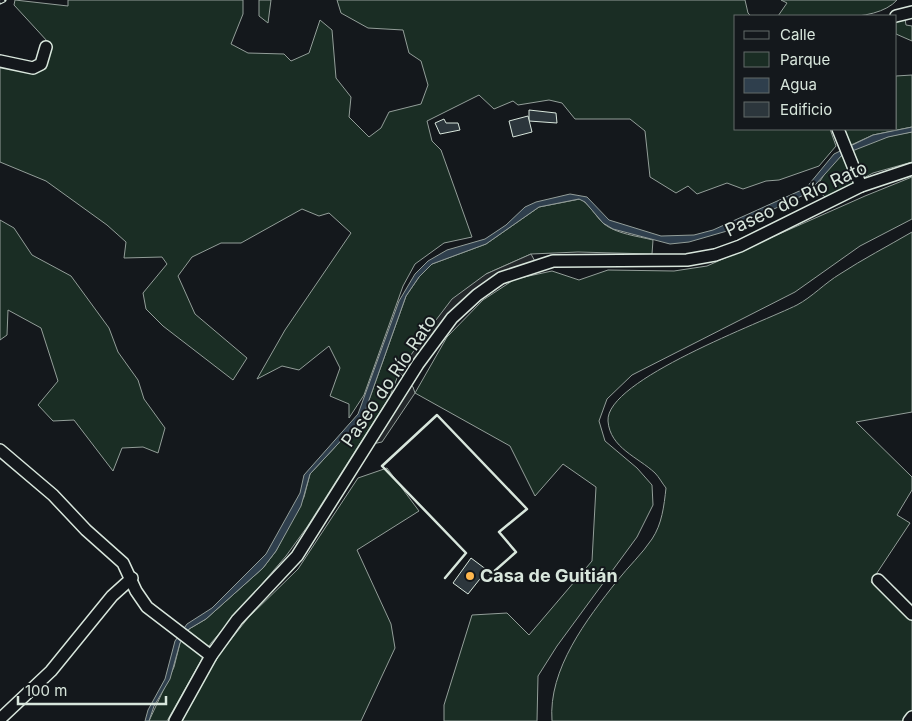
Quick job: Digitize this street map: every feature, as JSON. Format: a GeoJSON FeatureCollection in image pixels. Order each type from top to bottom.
{"type":"FeatureCollection","features":[{"type":"Feature","properties":{"kind":"street"},"geometry":{"type":"LineString","coordinates":[[897,16],[912,12]]}},
{"type":"Feature","properties":{"kind":"street"},"geometry":{"type":"LineString","coordinates":[[0,61],[33,68],[41,64],[46,46]]}},
{"type":"Feature","properties":{"kind":"street"},"geometry":{"type":"LineString","coordinates":[[838,130],[859,181]]}},
{"type":"Feature","properties":{"kind":"street","name":"Paseo do Río Rato"},"geometry":{"type":"LineString","coordinates":[[175,721],[211,656],[236,620],[296,556],[418,364],[452,318],[477,295],[501,278],[553,261],[596,259],[687,260],[715,255],[740,246],[859,181],[912,169]]}},
{"type":"Feature","properties":{"kind":"street"},"geometry":{"type":"LineString","coordinates":[[0,450],[53,495],[86,530],[124,562],[139,597],[160,617],[211,656]]}},
{"type":"Feature","properties":{"kind":"street"},"geometry":{"type":"LineString","coordinates":[[0,719],[51,671],[112,596],[132,578]]}},
{"type":"Feature","properties":{"kind":"street"},"geometry":{"type":"LineString","coordinates":[[878,580],[912,614]]}},
{"type":"Feature","properties":{"kind":"street"},"geometry":{"type":"LineString","coordinates":[[910,721],[912,717]]}},
{"type":"Feature","properties":{"kind":"green space"},"geometry":{"type":"Polygon","coordinates":[[[15,0],[68,6],[68,0],[243,0],[243,14],[231,44],[248,53],[284,54],[291,61],[309,53],[320,20],[332,30],[336,78],[351,97],[349,117],[369,137],[381,128],[389,112],[421,104],[428,85],[421,61],[409,53],[403,30],[368,28],[341,13],[337,0],[745,0],[750,15],[734,15],[734,130],[830,130],[836,146],[819,166],[779,180],[766,181],[743,189],[727,183],[697,194],[688,186],[676,193],[650,177],[645,131],[630,119],[575,119],[562,103],[549,100],[518,105],[513,101],[494,109],[479,95],[427,121],[432,141],[441,150],[472,237],[444,243],[415,264],[403,286],[364,395],[349,418],[349,404],[330,396],[340,368],[329,346],[299,370],[282,366],[257,379],[285,330],[351,233],[329,213],[319,216],[302,209],[241,243],[221,243],[192,257],[178,276],[195,314],[247,358],[233,380],[163,326],[146,309],[143,293],[167,264],[162,257],[124,258],[126,242],[107,225],[46,181],[0,162],[0,64],[38,70],[49,58],[48,42],[14,5],[15,0]]]}},
{"type":"Feature","properties":{"kind":"green space"},"geometry":{"type":"Polygon","coordinates":[[[259,0],[271,0],[268,23],[259,16],[259,0]]]}},
{"type":"Feature","properties":{"kind":"green space"},"geometry":{"type":"Polygon","coordinates":[[[781,0],[897,0],[887,8],[863,15],[779,15],[787,3],[781,0]]]}},
{"type":"Feature","properties":{"kind":"green space"},"geometry":{"type":"Polygon","coordinates":[[[905,19],[906,25],[912,26],[912,41],[897,34],[897,22],[905,19]]]}},
{"type":"Feature","properties":{"kind":"green space"},"geometry":{"type":"Polygon","coordinates":[[[912,75],[912,127],[873,135],[851,145],[844,130],[897,130],[897,76],[912,75]]]}},
{"type":"Feature","properties":{"kind":"green space"},"geometry":{"type":"Polygon","coordinates":[[[912,132],[912,162],[873,173],[826,198],[815,188],[831,165],[848,152],[868,142],[912,132]]]}},
{"type":"Feature","properties":{"kind":"green space"},"geometry":{"type":"Polygon","coordinates":[[[912,177],[912,219],[860,246],[795,292],[632,375],[607,399],[599,421],[605,441],[637,468],[652,485],[653,505],[637,537],[557,646],[538,676],[537,721],[444,721],[444,705],[472,615],[507,613],[529,635],[592,561],[596,487],[563,464],[535,496],[510,446],[415,393],[447,337],[483,300],[515,279],[552,271],[579,280],[608,270],[674,271],[707,266],[912,177]]]}},
{"type":"Feature","properties":{"kind":"green space"},"geometry":{"type":"Polygon","coordinates":[[[580,199],[609,227],[627,234],[653,240],[652,254],[578,252],[531,254],[486,274],[399,373],[390,396],[307,527],[286,556],[211,643],[167,721],[149,721],[174,667],[180,643],[189,629],[206,619],[263,568],[276,551],[304,497],[310,474],[363,417],[406,296],[419,277],[432,264],[486,244],[539,207],[580,199]]]}},
{"type":"Feature","properties":{"kind":"green space"},"geometry":{"type":"Polygon","coordinates":[[[0,220],[14,228],[32,255],[71,276],[109,328],[118,352],[138,380],[144,399],[165,428],[158,453],[143,447],[122,448],[113,471],[74,420],[53,421],[38,405],[58,381],[41,328],[8,310],[7,335],[0,340],[0,220]]]}},
{"type":"Feature","properties":{"kind":"green space"},"geometry":{"type":"Polygon","coordinates":[[[912,232],[912,412],[856,422],[912,477],[912,490],[897,515],[910,523],[871,582],[912,619],[912,710],[906,721],[552,721],[552,702],[556,683],[572,646],[582,628],[605,596],[652,539],[658,527],[663,508],[666,488],[655,473],[619,445],[610,430],[608,421],[614,405],[631,388],[658,371],[721,338],[797,305],[849,268],[912,232]]]}},
{"type":"Feature","properties":{"kind":"green space"},"geometry":{"type":"Polygon","coordinates":[[[387,468],[419,511],[357,550],[391,624],[395,648],[361,721],[182,721],[217,657],[248,618],[298,569],[358,478],[387,468]]]}},
{"type":"Feature","properties":{"kind":"shaded area"},"geometry":{"type":"Polygon","coordinates":[[[531,254],[537,265],[477,295],[408,380],[399,373],[452,299],[486,274],[531,254]]]}},
{"type":"Feature","properties":{"kind":"shaded area"},"geometry":{"type":"Polygon","coordinates":[[[406,382],[413,387],[415,393],[382,442],[367,445],[406,382]]]}},
{"type":"Feature","properties":{"kind":"water"},"geometry":{"type":"Polygon","coordinates":[[[912,127],[912,132],[888,137],[842,155],[808,193],[727,231],[689,242],[670,244],[613,229],[603,223],[585,202],[579,199],[539,207],[486,244],[432,264],[419,277],[406,296],[363,417],[310,474],[301,506],[276,551],[263,568],[206,619],[189,629],[180,643],[170,679],[154,706],[149,721],[145,721],[148,710],[165,679],[175,641],[187,624],[212,608],[266,554],[300,493],[304,475],[358,414],[399,301],[415,274],[428,261],[447,250],[485,239],[506,225],[525,207],[536,202],[570,194],[587,197],[609,220],[661,236],[694,235],[713,230],[806,188],[834,154],[873,135],[912,127]]]}},
{"type":"Feature","properties":{"kind":"building"},"geometry":{"type":"Polygon","coordinates":[[[529,110],[556,113],[557,123],[529,121],[529,110]]]}},
{"type":"Feature","properties":{"kind":"building"},"geometry":{"type":"Polygon","coordinates":[[[528,116],[532,132],[513,137],[509,121],[528,116]]]}},
{"type":"Feature","properties":{"kind":"building"},"geometry":{"type":"Polygon","coordinates":[[[444,119],[446,123],[458,123],[460,130],[440,134],[435,123],[444,119]]]}},
{"type":"Feature","properties":{"kind":"building","name":"Casa de Guitián"},"geometry":{"type":"Polygon","coordinates":[[[471,558],[487,570],[468,594],[453,583],[471,558]]]}},
{"type":"Feature","properties":{"kind":"railway"},"geometry":{"type":"LineString","coordinates":[[0,2],[4,0]]}},
{"type":"Feature","properties":{"kind":"wall"},"geometry":{"type":"LineString","coordinates":[[445,578],[466,553],[382,466],[437,415],[527,509],[499,532],[516,552],[490,575]]}},
{"type":"Feature","properties":{"kind":"place","name":"Casa de Guitián"},"geometry":{"type":"Point","coordinates":[470,576]}}]}
